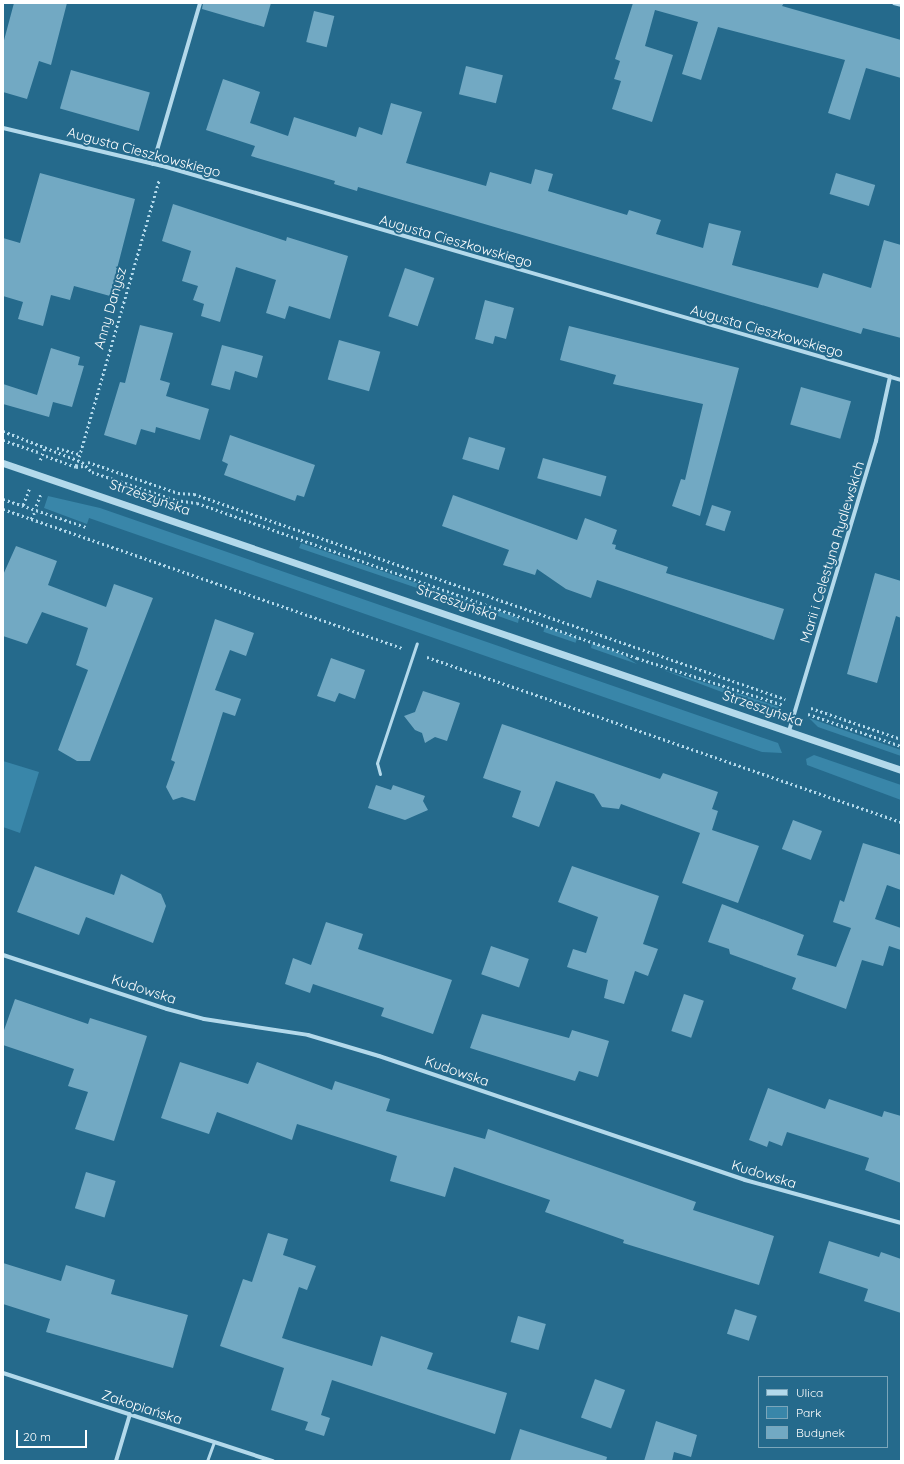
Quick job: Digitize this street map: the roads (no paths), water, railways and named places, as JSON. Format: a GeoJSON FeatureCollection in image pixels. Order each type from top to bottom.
{"type":"FeatureCollection","features":[{"type":"Feature","properties":{"kind":"street"},"geometry":{"type":"LineString","coordinates":[[153,164],[200,3]]}},
{"type":"Feature","properties":{"kind":"street"},"geometry":{"type":"LineString","coordinates":[[894,3],[901,5]]}},
{"type":"Feature","properties":{"kind":"street","name":"Augusta Cieszkowskiego"},"geometry":{"type":"LineString","coordinates":[[3,128],[163,166],[901,380]]}},
{"type":"Feature","properties":{"kind":"street","name":"Marii i Celestyna Rydlewskich"},"geometry":{"type":"LineString","coordinates":[[789,731],[876,441],[890,377]]}},
{"type":"Feature","properties":{"kind":"street","name":"Strzeszyńska"},"geometry":{"type":"LineString","coordinates":[[3,463],[901,770]]}},
{"type":"Feature","properties":{"kind":"street","name":"Kudowska"},"geometry":{"type":"LineString","coordinates":[[3,954],[167,1009],[204,1019],[308,1035],[380,1056],[745,1180],[901,1223]]}},
{"type":"Feature","properties":{"kind":"street","name":"Zakopiańska"},"geometry":{"type":"LineString","coordinates":[[3,1373],[273,1461]]}},
{"type":"Feature","properties":{"kind":"street"},"geometry":{"type":"LineString","coordinates":[[116,1461],[130,1414]]}},
{"type":"Feature","properties":{"kind":"lane"},"geometry":{"type":"LineString","coordinates":[[380,774],[377,763],[417,643]]}},
{"type":"Feature","properties":{"kind":"lane"},"geometry":{"type":"LineString","coordinates":[[207,1461],[214,1442]]}}]}
